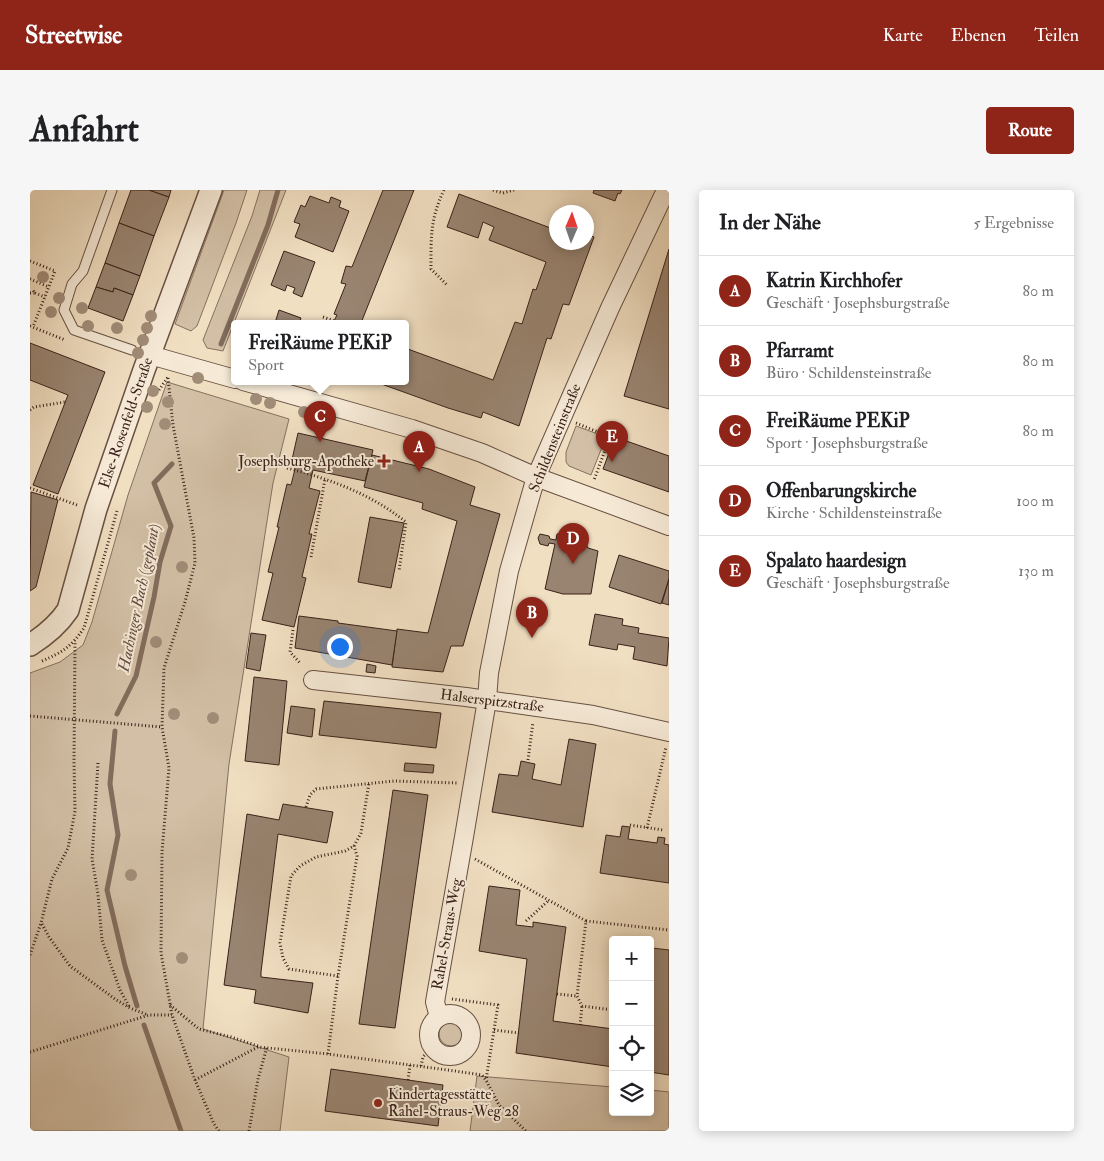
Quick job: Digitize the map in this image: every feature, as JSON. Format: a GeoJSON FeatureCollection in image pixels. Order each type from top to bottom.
{"type":"FeatureCollection","features":[{"type":"Feature","properties":{"kind":"street","name":"Else-Rosenfeld-Straße"},"geometry":{"type":"LineString","coordinates":[[30,645],[46,635],[59,623],[68,610],[141,353],[211,190]]}},
{"type":"Feature","properties":{"kind":"street","name":"Schildensteinstraße"},"geometry":{"type":"LineString","coordinates":[[486,700],[489,673],[509,571],[536,477],[610,308],[666,190]]}},
{"type":"Feature","properties":{"kind":"street"},"geometry":{"type":"LineString","coordinates":[[141,353],[231,378]]}},
{"type":"Feature","properties":{"kind":"street"},"geometry":{"type":"LineString","coordinates":[[257,385],[412,429],[482,453],[536,477],[669,526]]}},
{"type":"Feature","properties":{"kind":"street","name":"Halserspitzstraße"},"geometry":{"type":"LineString","coordinates":[[313,680],[486,700],[594,715],[669,732]]}},
{"type":"Feature","properties":{"kind":"street","name":"Rahel-Straus-Weg"},"geometry":{"type":"LineString","coordinates":[[432,1046],[429,1035],[430,1028],[439,1017],[435,1002],[486,700]]}},
{"type":"Feature","properties":{"kind":"street"},"geometry":{"type":"LineString","coordinates":[[432,1046],[439,1053],[452,1056],[465,1050],[471,1038],[472,1031],[469,1025],[459,1015],[452,1014],[439,1017]]}},
{"type":"Feature","properties":{"kind":"lane"},"geometry":{"type":"LineString","coordinates":[[112,190],[83,271],[72,284],[64,310],[74,330],[141,353]]}},
{"type":"Feature","properties":{"kind":"path"},"geometry":{"type":"LineString","coordinates":[[444,190],[438,202],[431,229],[431,269],[448,286]]}},
{"type":"Feature","properties":{"kind":"path"},"geometry":{"type":"LineString","coordinates":[[492,190],[503,193],[514,190]]}},
{"type":"Feature","properties":{"kind":"path"},"geometry":{"type":"LineString","coordinates":[[30,261],[55,271],[33,328]]}},
{"type":"Feature","properties":{"kind":"path"},"geometry":{"type":"LineString","coordinates":[[30,280],[49,287]]}},
{"type":"Feature","properties":{"kind":"path"},"geometry":{"type":"LineString","coordinates":[[31,291],[45,297]]}},
{"type":"Feature","properties":{"kind":"path"},"geometry":{"type":"LineString","coordinates":[[323,317],[332,320]]}},
{"type":"Feature","properties":{"kind":"path"},"geometry":{"type":"LineString","coordinates":[[177,380],[168,378],[173,425],[194,538],[194,563],[185,602],[164,668],[162,727],[169,768],[162,852],[161,953],[172,1015],[195,1080],[214,1124],[219,1131]]}},
{"type":"Feature","properties":{"kind":"path"},"geometry":{"type":"LineString","coordinates":[[30,410],[65,402]]}},
{"type":"Feature","properties":{"kind":"path"},"geometry":{"type":"LineString","coordinates":[[575,423],[610,437],[594,480]]}},
{"type":"Feature","properties":{"kind":"path"},"geometry":{"type":"LineString","coordinates":[[287,468],[351,488],[406,522],[399,570]]}},
{"type":"Feature","properties":{"kind":"path"},"geometry":{"type":"LineString","coordinates":[[311,557],[325,479]]}},
{"type":"Feature","properties":{"kind":"path"},"geometry":{"type":"LineString","coordinates":[[30,488],[77,504]]}},
{"type":"Feature","properties":{"kind":"path"},"geometry":{"type":"LineString","coordinates":[[293,630],[290,652],[300,663]]}},
{"type":"Feature","properties":{"kind":"path"},"geometry":{"type":"LineString","coordinates":[[30,955],[41,923],[52,879],[68,848],[75,811],[75,642]]}},
{"type":"Feature","properties":{"kind":"path"},"geometry":{"type":"LineString","coordinates":[[30,716],[162,727]]}},
{"type":"Feature","properties":{"kind":"path"},"geometry":{"type":"LineString","coordinates":[[528,760],[534,719]]}},
{"type":"Feature","properties":{"kind":"path"},"geometry":{"type":"LineString","coordinates":[[647,828],[667,744],[669,744]]}},
{"type":"Feature","properties":{"kind":"path"},"geometry":{"type":"LineString","coordinates":[[98,763],[92,859],[98,894],[102,940],[120,990],[130,1008]]}},
{"type":"Feature","properties":{"kind":"path"},"geometry":{"type":"LineString","coordinates":[[306,807],[310,795],[316,789],[394,781],[473,784]]}},
{"type":"Feature","properties":{"kind":"path"},"geometry":{"type":"LineString","coordinates":[[338,976],[289,969],[283,958],[280,943],[291,876],[300,866],[316,857],[345,851],[354,846],[361,833],[370,782]]}},
{"type":"Feature","properties":{"kind":"path"},"geometry":{"type":"LineString","coordinates":[[630,825],[664,830]]}},
{"type":"Feature","properties":{"kind":"path"},"geometry":{"type":"LineString","coordinates":[[328,1054],[357,856],[354,846]]}},
{"type":"Feature","properties":{"kind":"path"},"geometry":{"type":"LineString","coordinates":[[462,850],[548,901],[586,921],[669,930]]}},
{"type":"Feature","properties":{"kind":"path"},"geometry":{"type":"LineString","coordinates":[[526,920],[548,901]]}},
{"type":"Feature","properties":{"kind":"path"},"geometry":{"type":"LineString","coordinates":[[580,1024],[582,1006],[577,996],[586,921]]}},
{"type":"Feature","properties":{"kind":"path"},"geometry":{"type":"LineString","coordinates":[[41,923],[70,966],[115,999],[130,1008],[149,1015]]}},
{"type":"Feature","properties":{"kind":"path"},"geometry":{"type":"LineString","coordinates":[[557,994],[577,996]]}},
{"type":"Feature","properties":{"kind":"path"},"geometry":{"type":"LineString","coordinates":[[447,998],[498,1005],[486,1080]]}},
{"type":"Feature","properties":{"kind":"path"},"geometry":{"type":"LineString","coordinates":[[170,1004],[199,1029],[231,1037],[258,1047],[328,1054],[482,1075],[499,1105],[526,1131]]}},
{"type":"Feature","properties":{"kind":"path"},"geometry":{"type":"LineString","coordinates":[[582,1006],[609,1009]]}},
{"type":"Feature","properties":{"kind":"path"},"geometry":{"type":"LineString","coordinates":[[30,1052],[149,1015],[172,1015]]}},
{"type":"Feature","properties":{"kind":"path"},"geometry":{"type":"LineString","coordinates":[[494,1030],[518,1033]]}},
{"type":"Feature","properties":{"kind":"path"},"geometry":{"type":"LineString","coordinates":[[421,1066],[423,1057],[432,1046]]}},
{"type":"Feature","properties":{"kind":"path"},"geometry":{"type":"LineString","coordinates":[[195,1080],[258,1047]]}},
{"type":"Feature","properties":{"kind":"path"},"geometry":{"type":"LineString","coordinates":[[249,1131],[258,1079],[267,1047]]}},
{"type":"Feature","properties":{"kind":"path"},"geometry":{"type":"LineString","coordinates":[[408,1080],[410,1065]]}},
{"type":"Feature","properties":{"kind":"shaded area"},"geometry":{"type":"Polygon","coordinates":[[[224,190],[247,190],[197,326],[191,331],[175,324],[224,190]]]}},
{"type":"Feature","properties":{"kind":"shaded area"},"geometry":{"type":"Polygon","coordinates":[[[260,190],[286,190],[235,320],[231,320],[231,331],[223,351],[207,348],[203,340],[252,216],[260,190]]]}},
{"type":"Feature","properties":{"kind":"shaded area"},"geometry":{"type":"Polygon","coordinates":[[[167,382],[289,419],[273,483],[229,764],[203,1029],[289,1057],[280,1131],[30,1131],[30,673],[60,662],[83,645],[92,622],[128,495],[167,382]]]}},
{"type":"Feature","properties":{"kind":"shaded area"},"geometry":{"type":"Polygon","coordinates":[[[576,426],[606,437],[591,475],[569,466],[566,462],[566,452],[576,426]]]}},
{"type":"Feature","properties":{"kind":"shaded area"},"geometry":{"type":"Polygon","coordinates":[[[451,1022],[460,1025],[463,1034],[460,1043],[451,1046],[442,1043],[439,1034],[442,1025],[451,1022]]]}},
{"type":"Feature","properties":{"kind":"shaded area"},"geometry":{"type":"Polygon","coordinates":[[[477,1076],[609,1087],[609,1116],[654,1116],[654,1090],[669,1092],[669,1131],[470,1131],[477,1076]]]}},
{"type":"Feature","properties":{"kind":"building"},"geometry":{"type":"Polygon","coordinates":[[[131,190],[149,190],[169,197],[154,236],[119,223],[131,190]]]}},
{"type":"Feature","properties":{"kind":"building"},"geometry":{"type":"Polygon","coordinates":[[[149,190],[171,190],[169,197],[149,190]]]}},
{"type":"Feature","properties":{"kind":"building"},"geometry":{"type":"Polygon","coordinates":[[[383,190],[414,190],[362,320],[334,320],[337,315],[334,314],[346,284],[341,283],[346,266],[352,267],[383,190]]]}},
{"type":"Feature","properties":{"kind":"building"},"geometry":{"type":"Polygon","coordinates":[[[594,190],[622,190],[620,194],[618,193],[615,201],[593,193],[594,190]]]}},
{"type":"Feature","properties":{"kind":"building"},"geometry":{"type":"Polygon","coordinates":[[[459,194],[549,227],[549,250],[589,250],[569,305],[563,304],[551,339],[547,338],[519,426],[483,412],[481,418],[448,408],[384,385],[409,385],[409,349],[493,380],[515,322],[522,324],[533,289],[536,290],[546,262],[489,240],[494,227],[483,222],[478,238],[447,227],[459,194]]]}},
{"type":"Feature","properties":{"kind":"building"},"geometry":{"type":"Polygon","coordinates":[[[310,196],[329,203],[331,197],[341,201],[339,207],[349,211],[333,252],[295,237],[300,224],[294,222],[301,205],[305,207],[310,196]]]}},
{"type":"Feature","properties":{"kind":"building"},"geometry":{"type":"Polygon","coordinates":[[[119,223],[154,236],[140,276],[105,263],[119,223]]]}},
{"type":"Feature","properties":{"kind":"building"},"geometry":{"type":"Polygon","coordinates":[[[669,249],[669,409],[624,396],[669,249]]]}},
{"type":"Feature","properties":{"kind":"building"},"geometry":{"type":"Polygon","coordinates":[[[284,251],[315,262],[302,297],[293,293],[295,288],[287,285],[285,291],[271,285],[284,251]]]}},
{"type":"Feature","properties":{"kind":"building"},"geometry":{"type":"Polygon","coordinates":[[[105,263],[140,276],[133,295],[114,288],[113,292],[96,287],[105,263]]]}},
{"type":"Feature","properties":{"kind":"building"},"geometry":{"type":"Polygon","coordinates":[[[96,287],[113,292],[114,288],[133,295],[123,321],[88,308],[96,287]]]}},
{"type":"Feature","properties":{"kind":"building"},"geometry":{"type":"Polygon","coordinates":[[[279,310],[301,318],[300,320],[276,320],[279,310]]]}},
{"type":"Feature","properties":{"kind":"building"},"geometry":{"type":"Polygon","coordinates":[[[30,343],[105,372],[58,494],[33,485],[68,395],[30,380],[30,343]]]}},
{"type":"Feature","properties":{"kind":"building"},"geometry":{"type":"Polygon","coordinates":[[[298,433],[373,450],[365,481],[313,470],[309,488],[320,491],[309,534],[312,534],[302,577],[306,578],[294,627],[262,620],[273,573],[268,572],[279,527],[277,527],[287,484],[291,485],[296,465],[291,464],[298,433]]]}},
{"type":"Feature","properties":{"kind":"building"},"geometry":{"type":"Polygon","coordinates":[[[615,437],[669,456],[669,492],[603,469],[615,437]]]}},
{"type":"Feature","properties":{"kind":"building"},"geometry":{"type":"Polygon","coordinates":[[[372,455],[429,469],[475,487],[470,505],[500,514],[463,646],[451,646],[443,672],[392,667],[397,629],[428,633],[457,521],[422,509],[423,503],[364,487],[372,455]]]}},
{"type":"Feature","properties":{"kind":"building"},"geometry":{"type":"Polygon","coordinates":[[[31,492],[58,500],[36,587],[30,591],[31,492]]]}},
{"type":"Feature","properties":{"kind":"building"},"geometry":{"type":"Polygon","coordinates":[[[370,517],[404,523],[391,588],[358,582],[370,517]]]}},
{"type":"Feature","properties":{"kind":"building"},"geometry":{"type":"Polygon","coordinates":[[[576,532],[575,540],[584,540],[588,548],[598,551],[591,594],[563,594],[545,589],[555,544],[549,543],[548,546],[540,544],[538,538],[540,534],[556,540],[557,534],[576,532]]]}},
{"type":"Feature","properties":{"kind":"building"},"geometry":{"type":"Polygon","coordinates":[[[619,555],[669,571],[669,579],[661,604],[609,587],[619,555]]]}},
{"type":"Feature","properties":{"kind":"building"},"geometry":{"type":"Polygon","coordinates":[[[669,579],[669,605],[662,603],[669,579]]]}},
{"type":"Feature","properties":{"kind":"building"},"geometry":{"type":"Polygon","coordinates":[[[595,614],[623,619],[622,625],[639,628],[638,633],[669,638],[667,666],[633,659],[635,647],[618,644],[617,650],[589,645],[595,614]]]}},
{"type":"Feature","properties":{"kind":"building"},"geometry":{"type":"Polygon","coordinates":[[[299,616],[397,631],[392,665],[295,648],[299,616]]]}},
{"type":"Feature","properties":{"kind":"building"},"geometry":{"type":"Polygon","coordinates":[[[251,633],[266,635],[260,671],[246,668],[251,633]]]}},
{"type":"Feature","properties":{"kind":"building"},"geometry":{"type":"Polygon","coordinates":[[[367,664],[376,666],[375,673],[366,672],[367,664]]]}},
{"type":"Feature","properties":{"kind":"building"},"geometry":{"type":"Polygon","coordinates":[[[254,677],[287,681],[279,765],[245,761],[254,677]]]}},
{"type":"Feature","properties":{"kind":"building"},"geometry":{"type":"Polygon","coordinates":[[[324,701],[441,713],[436,748],[319,735],[324,701]]]}},
{"type":"Feature","properties":{"kind":"building"},"geometry":{"type":"Polygon","coordinates":[[[291,706],[315,709],[312,737],[287,733],[291,706]]]}},
{"type":"Feature","properties":{"kind":"building"},"geometry":{"type":"Polygon","coordinates":[[[569,739],[596,744],[583,827],[492,812],[499,774],[518,776],[521,761],[535,764],[532,779],[561,785],[569,739]]]}},
{"type":"Feature","properties":{"kind":"building"},"geometry":{"type":"Polygon","coordinates":[[[405,763],[434,765],[433,773],[404,771],[405,763]]]}},
{"type":"Feature","properties":{"kind":"building"},"geometry":{"type":"Polygon","coordinates":[[[393,790],[428,795],[395,1028],[359,1024],[393,790]]]}},
{"type":"Feature","properties":{"kind":"building"},"geometry":{"type":"Polygon","coordinates":[[[283,804],[333,812],[327,843],[278,834],[261,977],[313,983],[308,1013],[254,1003],[256,990],[224,985],[247,814],[279,820],[283,804]]]}},
{"type":"Feature","properties":{"kind":"building"},"geometry":{"type":"Polygon","coordinates":[[[622,826],[630,827],[628,839],[657,843],[658,837],[665,838],[664,844],[669,845],[669,883],[600,873],[606,835],[620,837],[622,826]]]}},
{"type":"Feature","properties":{"kind":"building"},"geometry":{"type":"Polygon","coordinates":[[[489,886],[520,890],[516,925],[533,927],[533,922],[566,927],[553,1021],[609,1028],[609,1066],[516,1053],[527,959],[479,951],[489,886]]]}},
{"type":"Feature","properties":{"kind":"building"},"geometry":{"type":"Polygon","coordinates":[[[654,948],[669,950],[669,1075],[654,1073],[654,948]]]}},
{"type":"Feature","properties":{"kind":"building"},"geometry":{"type":"Polygon","coordinates":[[[331,1069],[443,1085],[438,1126],[325,1111],[331,1069]]]}},
{"type":"Feature","properties":{"kind":"waterway","name":"Hachinger Bach (geplant)"},"geometry":{"type":"LineString","coordinates":[[221,344],[268,225],[278,190]]}},
{"type":"Feature","properties":{"kind":"waterway","name":"Hachinger Bach (geplant)"},"geometry":{"type":"LineString","coordinates":[[117,714],[136,676],[160,562],[171,526],[154,483],[172,464]]}},
{"type":"Feature","properties":{"kind":"waterway","name":"Hachinger Bach (geplant)"},"geometry":{"type":"LineString","coordinates":[[115,731],[110,784],[118,835],[107,890],[125,966],[137,1006]]}},
{"type":"Feature","properties":{"kind":"waterway","name":"Hachinger Bach (geplant)"},"geometry":{"type":"LineString","coordinates":[[144,1025],[181,1131]]}},
{"type":"Feature","properties":{"kind":"place","name":"FreiRäume PEKiP"},"geometry":{"type":"Point","coordinates":[320,442]}},
{"type":"Feature","properties":{"kind":"place","name":"Josephsburg-Apotheke"},"geometry":{"type":"Point","coordinates":[384,461]}},
{"type":"Feature","properties":{"kind":"place","name":"Spalato haardesign"},"geometry":{"type":"Point","coordinates":[612,462]}},
{"type":"Feature","properties":{"kind":"place","name":"Katrin Kirchhofer"},"geometry":{"type":"Point","coordinates":[419,472]}},
{"type":"Feature","properties":{"kind":"place","name":"Offenbarungskirche"},"geometry":{"type":"Point","coordinates":[573,564]}},
{"type":"Feature","properties":{"kind":"place","name":"Pfarramt"},"geometry":{"type":"Point","coordinates":[532,638]}},
{"type":"Feature","properties":{"kind":"place","name":"Kindertagesstätte Rahel-Straus-Weg 28"},"geometry":{"type":"Point","coordinates":[378,1103]}}]}
